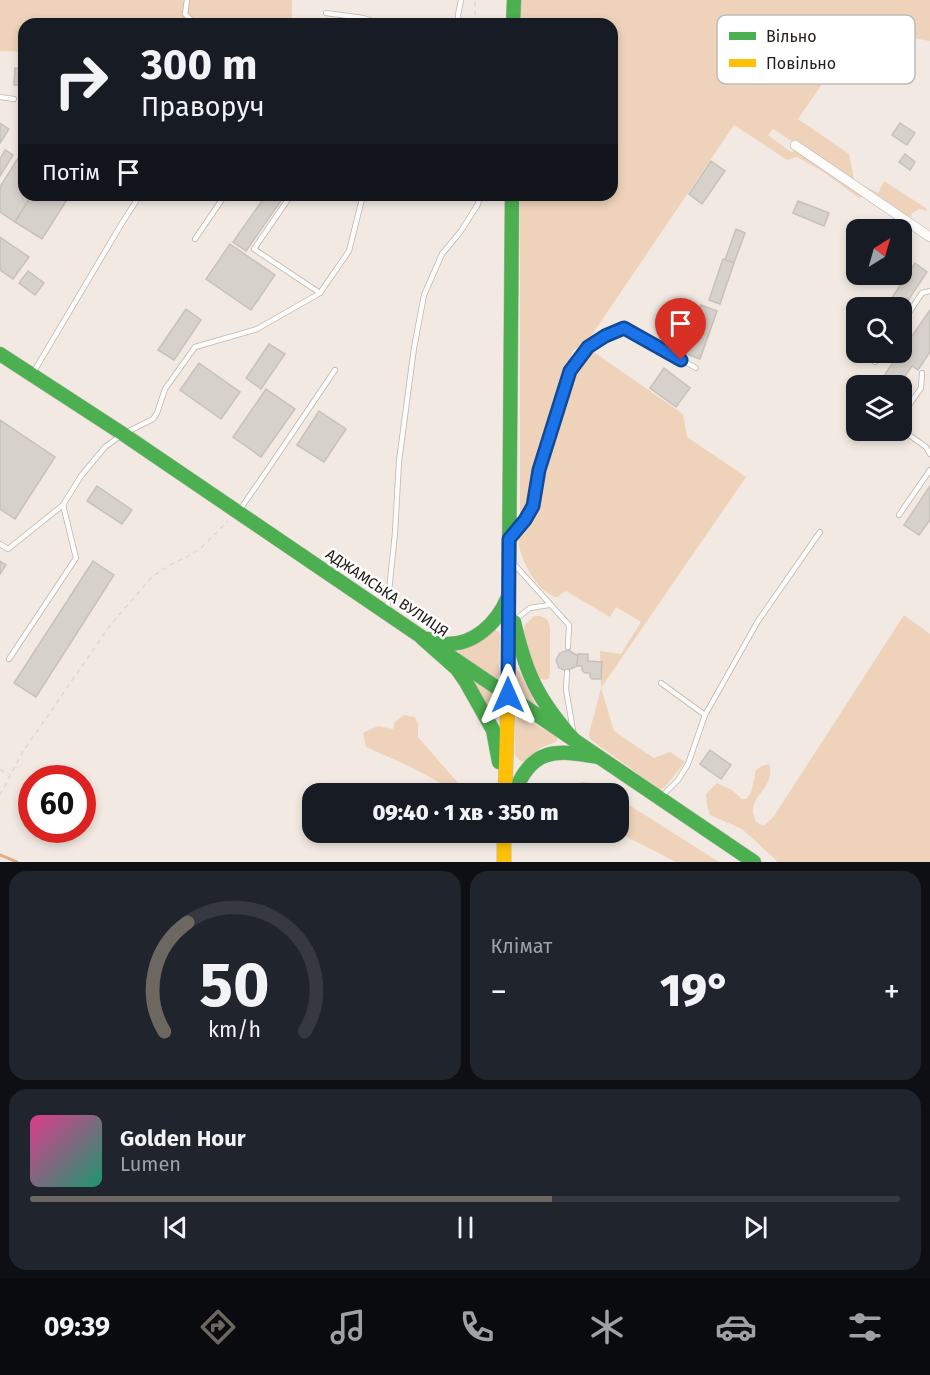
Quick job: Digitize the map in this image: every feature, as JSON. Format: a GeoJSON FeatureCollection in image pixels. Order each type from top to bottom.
{"type":"FeatureCollection","features":[{"type":"Feature","properties":{"kind":"main road"},"geometry":{"type":"LineString","coordinates":[[513,18],[514,0]]}},
{"type":"Feature","properties":{"kind":"main road"},"geometry":{"type":"LineString","coordinates":[[506,783],[512,201]]}},
{"type":"Feature","properties":{"kind":"main road","name":"АДЖАМСЬКА ВУЛИЦЯ"},"geometry":{"type":"LineString","coordinates":[[0,354],[238,512],[754,862]]}},
{"type":"Feature","properties":{"kind":"main road"},"geometry":{"type":"LineString","coordinates":[[508,593],[523,660],[531,681],[549,712],[574,740]]}},
{"type":"Feature","properties":{"kind":"main road"},"geometry":{"type":"LineString","coordinates":[[423,638],[446,644],[472,638],[489,627],[496,619],[505,605],[508,593]]}},
{"type":"Feature","properties":{"kind":"main road"},"geometry":{"type":"LineString","coordinates":[[423,638],[457,669],[487,718],[497,746],[499,783]]}},
{"type":"Feature","properties":{"kind":"main road"},"geometry":{"type":"LineString","coordinates":[[518,783],[524,772],[540,757],[550,753],[569,752],[598,757]]}},
{"type":"Feature","properties":{"kind":"main road"},"geometry":{"type":"LineString","coordinates":[[504,843],[504,862]]}},
{"type":"Feature","properties":{"kind":"street"},"geometry":{"type":"LineString","coordinates":[[795,145],[930,237]]}},
{"type":"Feature","properties":{"kind":"lane"},"geometry":{"type":"LineString","coordinates":[[187,0],[185,14],[189,18]]}},
{"type":"Feature","properties":{"kind":"lane"},"geometry":{"type":"LineString","coordinates":[[458,18],[461,0]]}},
{"type":"Feature","properties":{"kind":"lane"},"geometry":{"type":"LineString","coordinates":[[326,14],[363,18]]}},
{"type":"Feature","properties":{"kind":"lane"},"geometry":{"type":"LineString","coordinates":[[0,97],[14,99]]}},
{"type":"Feature","properties":{"kind":"lane"},"geometry":{"type":"LineString","coordinates":[[32,375],[136,201]]}},
{"type":"Feature","properties":{"kind":"lane"},"geometry":{"type":"LineString","coordinates":[[195,239],[221,201]]}},
{"type":"Feature","properties":{"kind":"lane"},"geometry":{"type":"LineString","coordinates":[[287,201],[254,249],[320,293]]}},
{"type":"Feature","properties":{"kind":"lane"},"geometry":{"type":"LineString","coordinates":[[0,544],[8,549],[63,505],[81,476],[105,447],[153,419],[165,390],[195,347],[257,329],[320,293],[349,251],[362,201]]}},
{"type":"Feature","properties":{"kind":"lane"},"geometry":{"type":"LineString","coordinates":[[387,613],[399,461],[414,348],[424,295],[442,254],[461,231],[479,201]]}},
{"type":"Feature","properties":{"kind":"lane"},"geometry":{"type":"LineString","coordinates":[[912,308],[922,293],[930,291]]}},
{"type":"Feature","properties":{"kind":"lane"},"geometry":{"type":"LineString","coordinates":[[509,539],[533,506],[539,470],[570,371],[588,347],[624,328],[696,368]]}},
{"type":"Feature","properties":{"kind":"lane"},"geometry":{"type":"LineString","coordinates":[[238,512],[335,370]]}},
{"type":"Feature","properties":{"kind":"lane"},"geometry":{"type":"LineString","coordinates":[[912,401],[921,388],[922,373]]}},
{"type":"Feature","properties":{"kind":"lane"},"geometry":{"type":"LineString","coordinates":[[912,436],[926,447],[930,454]]}},
{"type":"Feature","properties":{"kind":"lane"},"geometry":{"type":"LineString","coordinates":[[899,515],[930,470]]}},
{"type":"Feature","properties":{"kind":"lane"},"geometry":{"type":"LineString","coordinates":[[9,658],[76,558],[63,505]]}},
{"type":"Feature","properties":{"kind":"lane"},"geometry":{"type":"LineString","coordinates":[[659,799],[678,780],[688,764],[705,715],[758,621],[820,532]]}},
{"type":"Feature","properties":{"kind":"lane"},"geometry":{"type":"LineString","coordinates":[[509,559],[568,625],[568,648]]}},
{"type":"Feature","properties":{"kind":"lane"},"geometry":{"type":"LineString","coordinates":[[514,621],[530,608],[549,604]]}},
{"type":"Feature","properties":{"kind":"lane"},"geometry":{"type":"LineString","coordinates":[[567,672],[566,689],[574,740]]}},
{"type":"Feature","properties":{"kind":"lane"},"geometry":{"type":"LineString","coordinates":[[661,683],[705,715]]}},
{"type":"Feature","properties":{"kind":"path"},"geometry":{"type":"LineString","coordinates":[[475,0],[475,18]]}},
{"type":"Feature","properties":{"kind":"path"},"geometry":{"type":"LineString","coordinates":[[0,795],[22,753],[111,624],[153,576],[170,564],[187,558],[202,547],[238,512]]}},
{"type":"Feature","properties":{"kind":"path"},"geometry":{"type":"LineString","coordinates":[[0,770],[10,774]]}},
{"type":"Feature","properties":{"kind":"shaded area"},"geometry":{"type":"Polygon","coordinates":[[[0,0],[292,0],[292,18],[18,18],[18,52],[0,51],[0,0]]]}},
{"type":"Feature","properties":{"kind":"shaded area"},"geometry":{"type":"Polygon","coordinates":[[[521,0],[930,0],[930,41],[915,38],[915,15],[717,15],[717,84],[822,84],[798,119],[849,154],[854,180],[878,193],[884,181],[926,208],[927,211],[920,209],[912,213],[910,219],[773,129],[768,135],[791,152],[796,151],[865,196],[859,198],[822,171],[797,157],[787,160],[734,125],[585,345],[573,350],[538,463],[530,505],[520,522],[520,201],[618,201],[618,18],[521,18],[521,0]]]}},
{"type":"Feature","properties":{"kind":"shaded area"},"geometry":{"type":"Polygon","coordinates":[[[591,350],[683,414],[687,437],[746,477],[601,688],[600,651],[621,654],[641,622],[616,607],[610,617],[566,591],[557,597],[542,589],[524,562],[519,543],[519,535],[530,521],[538,504],[548,455],[569,382],[591,350]]]}},
{"type":"Feature","properties":{"kind":"shaded area"},"geometry":{"type":"Polygon","coordinates":[[[904,615],[930,634],[930,862],[777,862],[742,829],[710,815],[706,794],[717,783],[732,790],[742,799],[746,799],[751,793],[756,770],[769,764],[769,779],[756,800],[753,813],[756,822],[764,826],[774,816],[904,615]]]}},
{"type":"Feature","properties":{"kind":"shaded area"},"geometry":{"type":"Polygon","coordinates":[[[534,616],[545,618],[550,628],[550,673],[549,678],[545,680],[537,678],[523,634],[525,625],[534,616]]]}},
{"type":"Feature","properties":{"kind":"shaded area"},"geometry":{"type":"Polygon","coordinates":[[[495,630],[500,634],[499,675],[496,680],[458,655],[459,651],[495,630]]]}},
{"type":"Feature","properties":{"kind":"shaded area"},"geometry":{"type":"Polygon","coordinates":[[[517,671],[519,671],[536,705],[520,692],[517,671]]]}},
{"type":"Feature","properties":{"kind":"shaded area"},"geometry":{"type":"Polygon","coordinates":[[[473,682],[498,698],[497,720],[494,720],[473,682]]]}},
{"type":"Feature","properties":{"kind":"shaded area"},"geometry":{"type":"Polygon","coordinates":[[[601,688],[614,731],[654,758],[670,752],[685,762],[664,788],[659,789],[590,739],[589,734],[601,688]]]}},
{"type":"Feature","properties":{"kind":"shaded area"},"geometry":{"type":"Polygon","coordinates":[[[404,715],[415,717],[418,724],[418,737],[458,783],[440,783],[366,747],[363,733],[378,726],[393,729],[395,722],[404,715]]]}},
{"type":"Feature","properties":{"kind":"shaded area"},"geometry":{"type":"Polygon","coordinates":[[[518,716],[555,736],[557,741],[541,748],[523,762],[519,760],[515,755],[515,720],[518,716]]]}},
{"type":"Feature","properties":{"kind":"shaded area"},"geometry":{"type":"Polygon","coordinates":[[[629,805],[719,862],[676,862],[629,838],[629,805]]]}},
{"type":"Feature","properties":{"kind":"building"},"geometry":{"type":"Polygon","coordinates":[[[15,68],[18,68],[18,85],[14,85],[15,68]]]}},
{"type":"Feature","properties":{"kind":"building"},"geometry":{"type":"Polygon","coordinates":[[[0,123],[9,129],[0,143],[0,123]]]}},
{"type":"Feature","properties":{"kind":"building"},"geometry":{"type":"Polygon","coordinates":[[[900,123],[915,133],[907,145],[892,135],[900,123]]]}},
{"type":"Feature","properties":{"kind":"building"},"geometry":{"type":"Polygon","coordinates":[[[5,150],[13,155],[0,176],[0,159],[5,150]]]}},
{"type":"Feature","properties":{"kind":"building"},"geometry":{"type":"Polygon","coordinates":[[[905,154],[915,162],[910,170],[899,162],[905,154]]]}},
{"type":"Feature","properties":{"kind":"building"},"geometry":{"type":"Polygon","coordinates":[[[18,158],[18,201],[28,201],[15,222],[0,212],[0,187],[18,158]]]}},
{"type":"Feature","properties":{"kind":"building"},"geometry":{"type":"Polygon","coordinates":[[[711,161],[725,171],[702,204],[689,194],[711,161]]]}},
{"type":"Feature","properties":{"kind":"building"},"geometry":{"type":"Polygon","coordinates":[[[28,201],[66,201],[42,239],[15,222],[28,201]]]}},
{"type":"Feature","properties":{"kind":"building"},"geometry":{"type":"Polygon","coordinates":[[[262,201],[281,201],[246,251],[233,242],[262,201]]]}},
{"type":"Feature","properties":{"kind":"building"},"geometry":{"type":"Polygon","coordinates":[[[798,201],[829,213],[824,226],[793,213],[798,201]]]}},
{"type":"Feature","properties":{"kind":"building"},"geometry":{"type":"Polygon","coordinates":[[[736,229],[745,233],[734,263],[725,260],[736,229]]]}},
{"type":"Feature","properties":{"kind":"building"},"geometry":{"type":"Polygon","coordinates":[[[0,237],[29,257],[13,279],[0,270],[0,237]]]}},
{"type":"Feature","properties":{"kind":"building"},"geometry":{"type":"Polygon","coordinates":[[[230,244],[275,275],[251,310],[206,279],[230,244]]]}},
{"type":"Feature","properties":{"kind":"building"},"geometry":{"type":"Polygon","coordinates":[[[723,259],[734,263],[720,304],[709,300],[723,259]]]}},
{"type":"Feature","properties":{"kind":"building"},"geometry":{"type":"Polygon","coordinates":[[[915,263],[927,272],[910,297],[892,297],[900,285],[912,285],[912,268],[915,263]]]}},
{"type":"Feature","properties":{"kind":"building"},"geometry":{"type":"Polygon","coordinates":[[[28,271],[44,283],[35,295],[19,283],[28,271]]]}},
{"type":"Feature","properties":{"kind":"building"},"geometry":{"type":"Polygon","coordinates":[[[701,305],[717,311],[700,359],[684,353],[701,305]]]}},
{"type":"Feature","properties":{"kind":"building"},"geometry":{"type":"Polygon","coordinates":[[[186,309],[201,320],[174,360],[158,350],[186,309]]]}},
{"type":"Feature","properties":{"kind":"building"},"geometry":{"type":"Polygon","coordinates":[[[930,310],[930,352],[918,370],[912,366],[906,375],[884,375],[893,363],[912,363],[912,336],[930,310]]]}},
{"type":"Feature","properties":{"kind":"building"},"geometry":{"type":"Polygon","coordinates":[[[269,344],[285,354],[261,389],[246,378],[269,344]]]}},
{"type":"Feature","properties":{"kind":"building"},"geometry":{"type":"Polygon","coordinates":[[[199,363],[240,392],[221,419],[180,390],[199,363]]]}},
{"type":"Feature","properties":{"kind":"building"},"geometry":{"type":"Polygon","coordinates":[[[664,368],[690,388],[676,407],[650,388],[664,368]]]}},
{"type":"Feature","properties":{"kind":"building"},"geometry":{"type":"Polygon","coordinates":[[[266,389],[295,409],[261,457],[233,437],[266,389]]]}},
{"type":"Feature","properties":{"kind":"building"},"geometry":{"type":"Polygon","coordinates":[[[319,411],[346,429],[324,462],[297,445],[319,411]]]}},
{"type":"Feature","properties":{"kind":"building"},"geometry":{"type":"Polygon","coordinates":[[[0,420],[55,457],[15,519],[0,509],[0,420]]]}},
{"type":"Feature","properties":{"kind":"building"},"geometry":{"type":"Polygon","coordinates":[[[97,486],[132,510],[122,524],[87,501],[97,486]]]}},
{"type":"Feature","properties":{"kind":"building"},"geometry":{"type":"Polygon","coordinates":[[[930,486],[930,520],[919,535],[904,525],[930,486]]]}},
{"type":"Feature","properties":{"kind":"building"},"geometry":{"type":"Polygon","coordinates":[[[0,561],[6,565],[0,574],[0,561]]]}},
{"type":"Feature","properties":{"kind":"building"},"geometry":{"type":"Polygon","coordinates":[[[93,561],[114,575],[36,697],[14,683],[93,561]]]}},
{"type":"Feature","properties":{"kind":"building"},"geometry":{"type":"Polygon","coordinates":[[[568,650],[578,656],[577,666],[566,671],[559,668],[556,660],[560,653],[568,650]]]}},
{"type":"Feature","properties":{"kind":"building"},"geometry":{"type":"Polygon","coordinates":[[[578,654],[588,654],[588,661],[602,662],[601,679],[592,679],[590,673],[582,670],[582,666],[577,666],[578,654]]]}},
{"type":"Feature","properties":{"kind":"building"},"geometry":{"type":"Polygon","coordinates":[[[710,750],[731,765],[721,779],[700,764],[710,750]]]}},
{"type":"Feature","properties":{"kind":"waterway"},"geometry":{"type":"LineString","coordinates":[[0,855],[17,862]]}},
{"type":"Feature","properties":{"kind":"traffic: fast"},"geometry":{"type":"LineString","coordinates":[[513,18],[514,0]]}},
{"type":"Feature","properties":{"kind":"traffic: fast"},"geometry":{"type":"LineString","coordinates":[[509,571],[512,201]]}},
{"type":"Feature","properties":{"kind":"traffic: fast"},"geometry":{"type":"LineString","coordinates":[[0,354],[123,434],[432,644]]}},
{"type":"Feature","properties":{"kind":"traffic: fast"},"geometry":{"type":"LineString","coordinates":[[428,639],[446,644],[475,637],[491,624],[507,599]]}},
{"type":"Feature","properties":{"kind":"traffic: fast"},"geometry":{"type":"LineString","coordinates":[[514,622],[523,657],[535,686],[551,712],[574,740]]}},
{"type":"Feature","properties":{"kind":"traffic: fast"},"geometry":{"type":"LineString","coordinates":[[422,638],[457,669],[466,682],[493,730],[499,762]]}},
{"type":"Feature","properties":{"kind":"traffic: fast"},"geometry":{"type":"LineString","coordinates":[[450,656],[754,862]]}},
{"type":"Feature","properties":{"kind":"traffic: fast"},"geometry":{"type":"LineString","coordinates":[[519,783],[528,768],[546,755],[569,753],[598,757]]}},
{"type":"Feature","properties":{"kind":"traffic: slow"},"geometry":{"type":"LineString","coordinates":[[505,783],[509,571]]}},
{"type":"Feature","properties":{"kind":"traffic: slow"},"geometry":{"type":"LineString","coordinates":[[504,843],[504,862]]}},
{"type":"Feature","properties":{"kind":"route"},"geometry":{"type":"LineString","coordinates":[[508,695],[509,539],[533,506],[539,470],[570,371],[588,347],[624,328],[681,360]]}}]}
